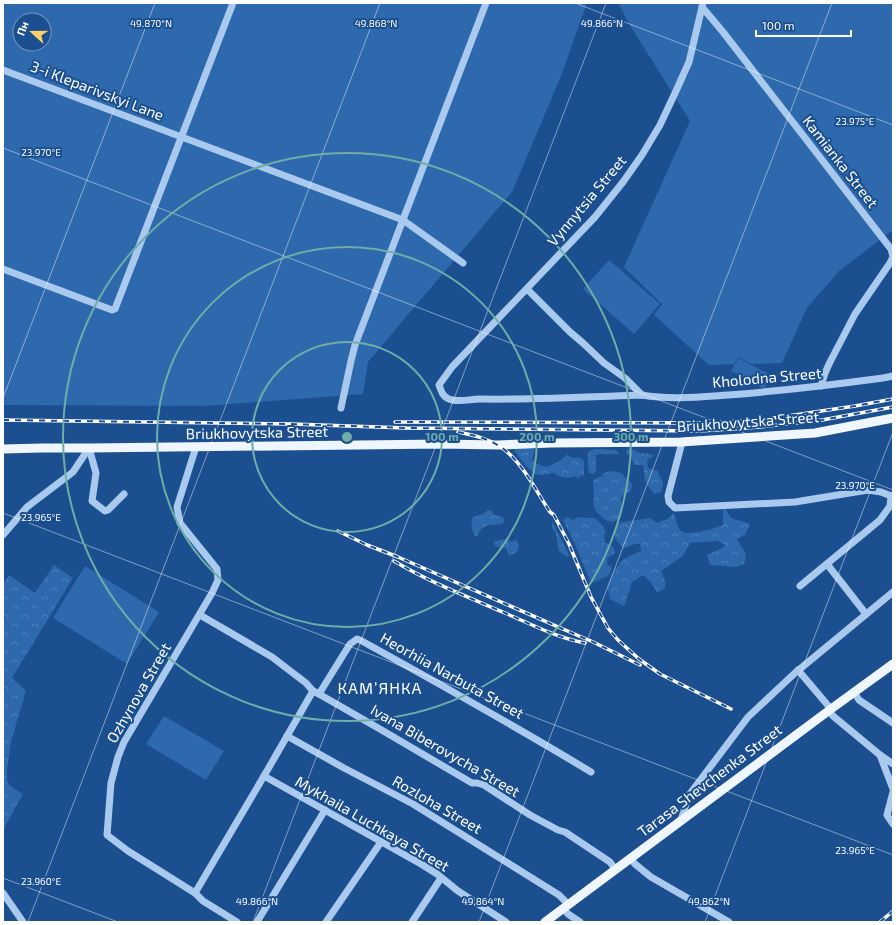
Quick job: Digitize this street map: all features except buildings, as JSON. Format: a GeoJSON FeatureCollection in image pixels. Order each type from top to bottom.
{"type":"FeatureCollection","features":[{"type":"Feature","properties":{"kind":"main road","name":"Briukhovytska Street"},"geometry":{"type":"LineString","coordinates":[[3,449],[681,442],[815,433],[893,418]]}},
{"type":"Feature","properties":{"kind":"main road","name":"Tarasa Shevchenka Street"},"geometry":{"type":"LineString","coordinates":[[545,922],[893,664]]}},
{"type":"Feature","properties":{"kind":"street"},"geometry":{"type":"LineString","coordinates":[[3,269],[112,310],[115,309],[233,3]]}},
{"type":"Feature","properties":{"kind":"street"},"geometry":{"type":"LineString","coordinates":[[341,408],[355,345],[486,3]]}},
{"type":"Feature","properties":{"kind":"street","name":"Vynnytsia Street"},"geometry":{"type":"LineString","coordinates":[[439,385],[452,367],[595,217],[642,155],[660,125],[689,62],[702,5]]}},
{"type":"Feature","properties":{"kind":"street","name":"Kamianka Street"},"geometry":{"type":"LineString","coordinates":[[702,5],[890,249],[893,257],[855,314],[830,362],[821,386]]}},
{"type":"Feature","properties":{"kind":"street","name":"3-i Kleparivskyi Lane"},"geometry":{"type":"LineString","coordinates":[[3,70],[403,220],[463,263]]}},
{"type":"Feature","properties":{"kind":"street"},"geometry":{"type":"LineString","coordinates":[[527,289],[566,328],[604,363],[625,378],[642,395]]}},
{"type":"Feature","properties":{"kind":"street","name":"Kholodna Street"},"geometry":{"type":"LineString","coordinates":[[439,385],[440,390],[446,398],[455,400],[642,395],[652,397],[694,397],[771,392],[893,376]]}},
{"type":"Feature","properties":{"kind":"street"},"geometry":{"type":"LineString","coordinates":[[681,442],[668,496],[669,502],[675,508],[795,502],[868,490],[892,495],[890,506],[880,520],[800,586]]}},
{"type":"Feature","properties":{"kind":"street"},"geometry":{"type":"LineString","coordinates":[[196,447],[177,508],[180,523],[217,569],[218,580],[200,615]]}},
{"type":"Feature","properties":{"kind":"street"},"geometry":{"type":"LineString","coordinates":[[89,448],[96,474],[92,501],[106,511],[124,494]]}},
{"type":"Feature","properties":{"kind":"street"},"geometry":{"type":"LineString","coordinates":[[3,535],[27,507],[73,472],[89,448]]}},
{"type":"Feature","properties":{"kind":"street"},"geometry":{"type":"LineString","coordinates":[[827,564],[866,614]]}},
{"type":"Feature","properties":{"kind":"street"},"geometry":{"type":"LineString","coordinates":[[681,820],[689,795],[748,717],[798,670],[893,592]]}},
{"type":"Feature","properties":{"kind":"street","name":"Ivana Biberovycha Street"},"geometry":{"type":"LineString","coordinates":[[200,615],[272,656],[316,692],[472,783],[484,785],[530,815],[564,832],[610,862],[615,869]]}},
{"type":"Feature","properties":{"kind":"street","name":"Ozhynova Street"},"geometry":{"type":"LineString","coordinates":[[195,893],[128,851],[107,835],[111,783],[124,742],[200,615]]}},
{"type":"Feature","properties":{"kind":"street","name":"Heorhiia Narbuta Street"},"geometry":{"type":"LineString","coordinates":[[316,692],[350,644],[357,639],[460,695],[591,772]]}},
{"type":"Feature","properties":{"kind":"street"},"geometry":{"type":"LineString","coordinates":[[798,670],[830,710],[833,716],[893,764]]}},
{"type":"Feature","properties":{"kind":"street"},"geometry":{"type":"LineString","coordinates":[[237,922],[203,901],[195,893],[287,736],[316,692]]}},
{"type":"Feature","properties":{"kind":"street"},"geometry":{"type":"LineString","coordinates":[[854,692],[859,700],[893,723]]}},
{"type":"Feature","properties":{"kind":"street","name":"Rozloha Street"},"geometry":{"type":"LineString","coordinates":[[287,736],[413,804],[559,895],[566,906],[568,914],[580,922]]}},
{"type":"Feature","properties":{"kind":"street"},"geometry":{"type":"LineString","coordinates":[[880,755],[893,789]]}},
{"type":"Feature","properties":{"kind":"street","name":"Mykhaila Luchkaya Street"},"geometry":{"type":"LineString","coordinates":[[264,776],[421,864],[458,891],[506,922]]}},
{"type":"Feature","properties":{"kind":"street"},"geometry":{"type":"LineString","coordinates":[[893,792],[887,815],[893,824]]}},
{"type":"Feature","properties":{"kind":"street"},"geometry":{"type":"LineString","coordinates":[[257,922],[325,810]]}},
{"type":"Feature","properties":{"kind":"street"},"geometry":{"type":"LineString","coordinates":[[326,922],[382,842]]}},
{"type":"Feature","properties":{"kind":"street"},"geometry":{"type":"LineString","coordinates":[[630,858],[634,864],[651,877],[729,922]]}},
{"type":"Feature","properties":{"kind":"street"},"geometry":{"type":"LineString","coordinates":[[412,922],[441,878]]}},
{"type":"Feature","properties":{"kind":"street"},"geometry":{"type":"LineString","coordinates":[[3,893],[23,922]]}},
{"type":"Feature","properties":{"kind":"green space"},"geometry":{"type":"Polygon","coordinates":[[[3,3],[587,3],[561,76],[512,192],[368,362],[363,394],[203,406],[3,405],[3,3]]]}},
{"type":"Feature","properties":{"kind":"green space"},"geometry":{"type":"Polygon","coordinates":[[[618,3],[893,3],[893,230],[839,271],[807,308],[782,363],[751,364],[738,357],[734,364],[709,365],[654,315],[662,304],[624,267],[690,121],[631,27],[618,3]]]}},
{"type":"Feature","properties":{"kind":"green space"},"geometry":{"type":"Polygon","coordinates":[[[609,260],[660,304],[634,334],[583,289],[609,260]]]}},
{"type":"Feature","properties":{"kind":"green space"},"geometry":{"type":"Polygon","coordinates":[[[738,358],[771,375],[764,389],[731,371],[738,358]]]}},
{"type":"Feature","properties":{"kind":"green space"},"geometry":{"type":"Polygon","coordinates":[[[513,447],[534,447],[532,458],[534,463],[546,467],[558,462],[567,455],[573,458],[579,457],[584,461],[584,476],[582,475],[578,479],[576,476],[564,478],[554,473],[540,475],[535,474],[524,463],[513,447]]]}},
{"type":"Feature","properties":{"kind":"green space"},"geometry":{"type":"Polygon","coordinates":[[[594,449],[616,450],[619,454],[596,455],[596,471],[593,474],[589,473],[588,452],[594,449]]]}},
{"type":"Feature","properties":{"kind":"green space"},"geometry":{"type":"Polygon","coordinates":[[[627,449],[655,455],[647,460],[648,468],[658,471],[663,483],[661,492],[654,494],[645,480],[643,465],[635,465],[631,457],[626,453],[627,449]]]}},
{"type":"Feature","properties":{"kind":"green space"},"geometry":{"type":"Polygon","coordinates":[[[610,471],[622,473],[626,479],[631,482],[632,486],[630,492],[621,497],[621,518],[613,522],[605,520],[595,510],[593,502],[593,481],[598,477],[605,476],[601,474],[610,471]]]}},
{"type":"Feature","properties":{"kind":"green space"},"geometry":{"type":"Polygon","coordinates":[[[723,509],[726,510],[731,518],[750,524],[745,535],[737,539],[746,554],[744,564],[736,567],[710,565],[707,555],[726,546],[718,541],[690,543],[683,556],[661,571],[665,581],[665,588],[657,593],[651,582],[643,575],[632,582],[624,606],[610,599],[608,586],[616,568],[626,558],[641,551],[640,544],[623,548],[616,540],[613,532],[619,523],[650,518],[657,523],[667,519],[674,513],[681,531],[684,533],[695,533],[723,525],[723,509]]]}},
{"type":"Feature","properties":{"kind":"green space"},"geometry":{"type":"Polygon","coordinates":[[[488,510],[492,511],[494,515],[501,516],[505,520],[502,524],[488,525],[482,528],[477,536],[475,536],[472,526],[473,517],[483,514],[488,510]]]}},
{"type":"Feature","properties":{"kind":"green space"},"geometry":{"type":"Polygon","coordinates":[[[567,517],[572,520],[581,517],[595,518],[602,525],[606,533],[604,535],[605,543],[612,546],[615,551],[615,553],[607,558],[607,564],[612,568],[608,576],[594,582],[590,581],[563,520],[567,517]]]}},
{"type":"Feature","properties":{"kind":"green space"},"geometry":{"type":"Polygon","coordinates":[[[552,521],[570,557],[564,555],[558,549],[557,537],[552,528],[552,521]]]}},
{"type":"Feature","properties":{"kind":"green space"},"geometry":{"type":"Polygon","coordinates":[[[506,539],[512,542],[516,539],[519,546],[517,552],[509,556],[505,548],[497,547],[494,544],[495,541],[506,539]]]}},
{"type":"Feature","properties":{"kind":"green space"},"geometry":{"type":"Polygon","coordinates":[[[54,565],[73,578],[12,678],[26,691],[11,741],[7,780],[10,786],[23,794],[3,830],[3,584],[9,575],[35,593],[54,565]]]}},
{"type":"Feature","properties":{"kind":"green space"},"geometry":{"type":"Polygon","coordinates":[[[85,566],[159,612],[127,664],[53,618],[85,566]]]}},
{"type":"Feature","properties":{"kind":"green space"},"geometry":{"type":"Polygon","coordinates":[[[164,716],[224,751],[206,780],[146,744],[164,716]]]}},
{"type":"Feature","properties":{"kind":"railway"},"geometry":{"type":"LineString","coordinates":[[395,422],[704,423],[760,420],[893,399]]}},
{"type":"Feature","properties":{"kind":"railway"},"geometry":{"type":"LineString","coordinates":[[3,420],[292,424],[406,428],[700,431],[760,427],[822,420],[893,407]]}},
{"type":"Feature","properties":{"kind":"railway"},"geometry":{"type":"LineString","coordinates":[[458,432],[479,437],[494,443],[507,452],[521,467],[550,512],[554,515],[569,544],[591,597],[608,628],[618,640],[639,659],[660,674],[731,709]]}},
{"type":"Feature","properties":{"kind":"railway"},"geometry":{"type":"LineString","coordinates":[[338,531],[367,545],[591,641],[640,665]]}},
{"type":"Feature","properties":{"kind":"railway"},"geometry":{"type":"LineString","coordinates":[[394,561],[407,569],[534,626],[564,638],[585,643]]}},
{"type":"Feature","properties":{"kind":"railway"},"geometry":{"type":"LineString","coordinates":[[880,922],[893,911]]}},
{"type":"Feature","properties":{"kind":"district","name":"КАМ’ЯНКА"},"geometry":{"type":"Point","coordinates":[380,688]}}]}
